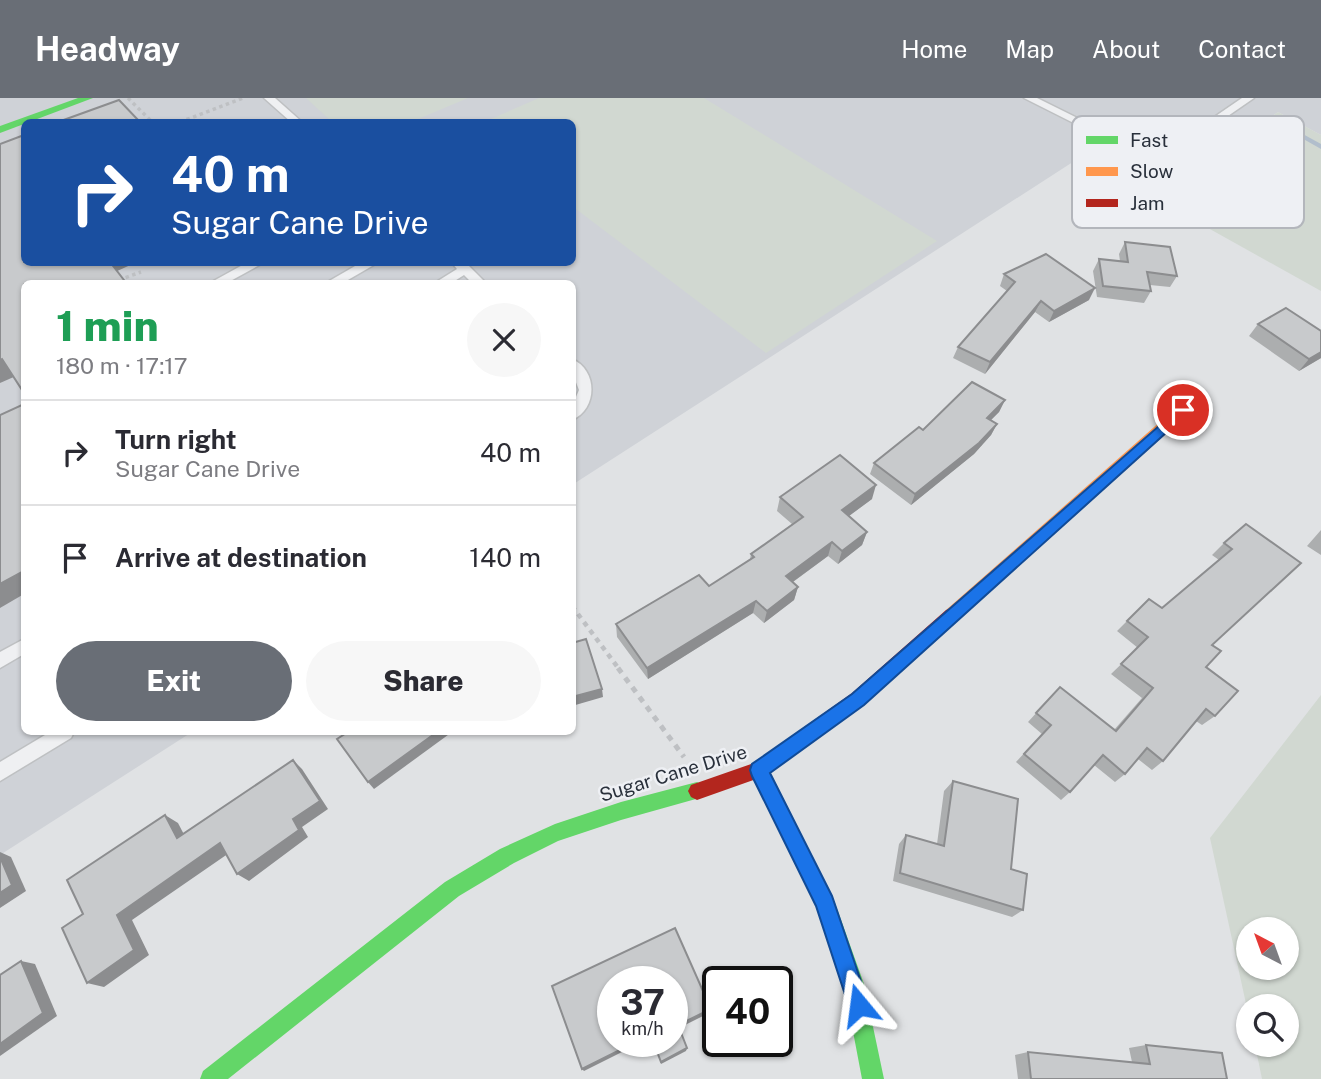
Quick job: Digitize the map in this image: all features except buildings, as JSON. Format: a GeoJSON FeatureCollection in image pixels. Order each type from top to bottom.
{"type":"FeatureCollection","features":[{"type":"Feature","properties":{"kind":"street"},"geometry":{"type":"LineString","coordinates":[[30,119],[88,98]]}},
{"type":"Feature","properties":{"kind":"street"},"geometry":{"type":"LineString","coordinates":[[0,130],[21,122]]}},
{"type":"Feature","properties":{"kind":"street","name":"Sugar Cane Drive"},"geometry":{"type":"LineString","coordinates":[[211,1079],[452,889],[507,856],[581,824],[709,789],[759,770],[858,699],[1183,410]]}},
{"type":"Feature","properties":{"kind":"street"},"geometry":{"type":"LineString","coordinates":[[759,770],[825,903],[854,984],[873,1079]]}},
{"type":"Feature","properties":{"kind":"lane"},"geometry":{"type":"LineString","coordinates":[[269,98],[294,119]]}},
{"type":"Feature","properties":{"kind":"lane"},"geometry":{"type":"LineString","coordinates":[[1029,98],[1072,120]]}},
{"type":"Feature","properties":{"kind":"lane"},"geometry":{"type":"LineString","coordinates":[[1223,116],[1249,98]]}},
{"type":"Feature","properties":{"kind":"lane"},"geometry":{"type":"LineString","coordinates":[[222,280],[251,266]]}},
{"type":"Feature","properties":{"kind":"lane"},"geometry":{"type":"LineString","coordinates":[[338,280],[365,266]]}},
{"type":"Feature","properties":{"kind":"lane"},"geometry":{"type":"LineString","coordinates":[[444,280],[461,266],[477,280]]}},
{"type":"Feature","properties":{"kind":"lane"},"geometry":{"type":"LineString","coordinates":[[576,369],[587,381],[587,392],[584,403],[576,411]]}},
{"type":"Feature","properties":{"kind":"lane"},"geometry":{"type":"LineString","coordinates":[[0,661],[21,648]]}},
{"type":"Feature","properties":{"kind":"lane"},"geometry":{"type":"LineString","coordinates":[[0,772],[60,735]]}},
{"type":"Feature","properties":{"kind":"path"},"geometry":{"type":"LineString","coordinates":[[128,98],[149,119]]}},
{"type":"Feature","properties":{"kind":"path"},"geometry":{"type":"LineString","coordinates":[[188,119],[243,98]]}},
{"type":"Feature","properties":{"kind":"path"},"geometry":{"type":"LineString","coordinates":[[120,280],[141,272]]}},
{"type":"Feature","properties":{"kind":"path"},"geometry":{"type":"LineString","coordinates":[[576,611],[686,762]]}},
{"type":"Feature","properties":{"kind":"shaded area"},"geometry":{"type":"Polygon","coordinates":[[[0,98],[1321,98],[1321,135],[1304,126],[1304,116],[1285,116],[1278,112],[1272,116],[1072,116],[1072,163],[576,482],[576,280],[21,280],[21,735],[187,735],[0,855],[0,98]]]}},
{"type":"Feature","properties":{"kind":"shaded area"},"geometry":{"type":"Polygon","coordinates":[[[306,98],[468,98],[418,119],[329,119],[306,98]]]}},
{"type":"Feature","properties":{"kind":"shaded area"},"geometry":{"type":"Polygon","coordinates":[[[539,98],[704,98],[937,241],[766,353],[576,209],[576,119],[491,119],[539,98]]]}},
{"type":"Feature","properties":{"kind":"shaded area"},"geometry":{"type":"Polygon","coordinates":[[[1304,126],[1321,135],[1321,291],[1208,228],[1304,228],[1304,126]]]}},
{"type":"Feature","properties":{"kind":"shaded area"},"geometry":{"type":"Polygon","coordinates":[[[1321,695],[1321,1079],[1262,1079],[1257,1057],[1299,1057],[1299,994],[1244,994],[1241,980],[1299,980],[1299,917],[1236,917],[1236,958],[1210,838],[1321,695]]]}},
{"type":"Feature","properties":{"kind":"waterway"},"geometry":{"type":"LineString","coordinates":[[1304,137],[1321,147]]}},
{"type":"Feature","properties":{"kind":"traffic: fast"},"geometry":{"type":"LineString","coordinates":[[30,119],[88,98]]}},
{"type":"Feature","properties":{"kind":"traffic: fast"},"geometry":{"type":"LineString","coordinates":[[0,130],[21,122]]}},
{"type":"Feature","properties":{"kind":"traffic: fast"},"geometry":{"type":"LineString","coordinates":[[759,770],[825,903],[854,984],[873,1079]]}},
{"type":"Feature","properties":{"kind":"traffic: fast"},"geometry":{"type":"LineString","coordinates":[[211,1079],[452,889],[507,856],[555,833],[621,811],[697,791]]}},
{"type":"Feature","properties":{"kind":"traffic: slow"},"geometry":{"type":"LineString","coordinates":[[952,615],[1183,410]]}},
{"type":"Feature","properties":{"kind":"traffic: jam"},"geometry":{"type":"LineString","coordinates":[[697,791],[759,770],[858,699],[952,615]]}},
{"type":"Feature","properties":{"kind":"route"},"geometry":{"type":"LineString","coordinates":[[859,1005],[825,903],[759,770],[858,699],[1183,410]]}}]}
